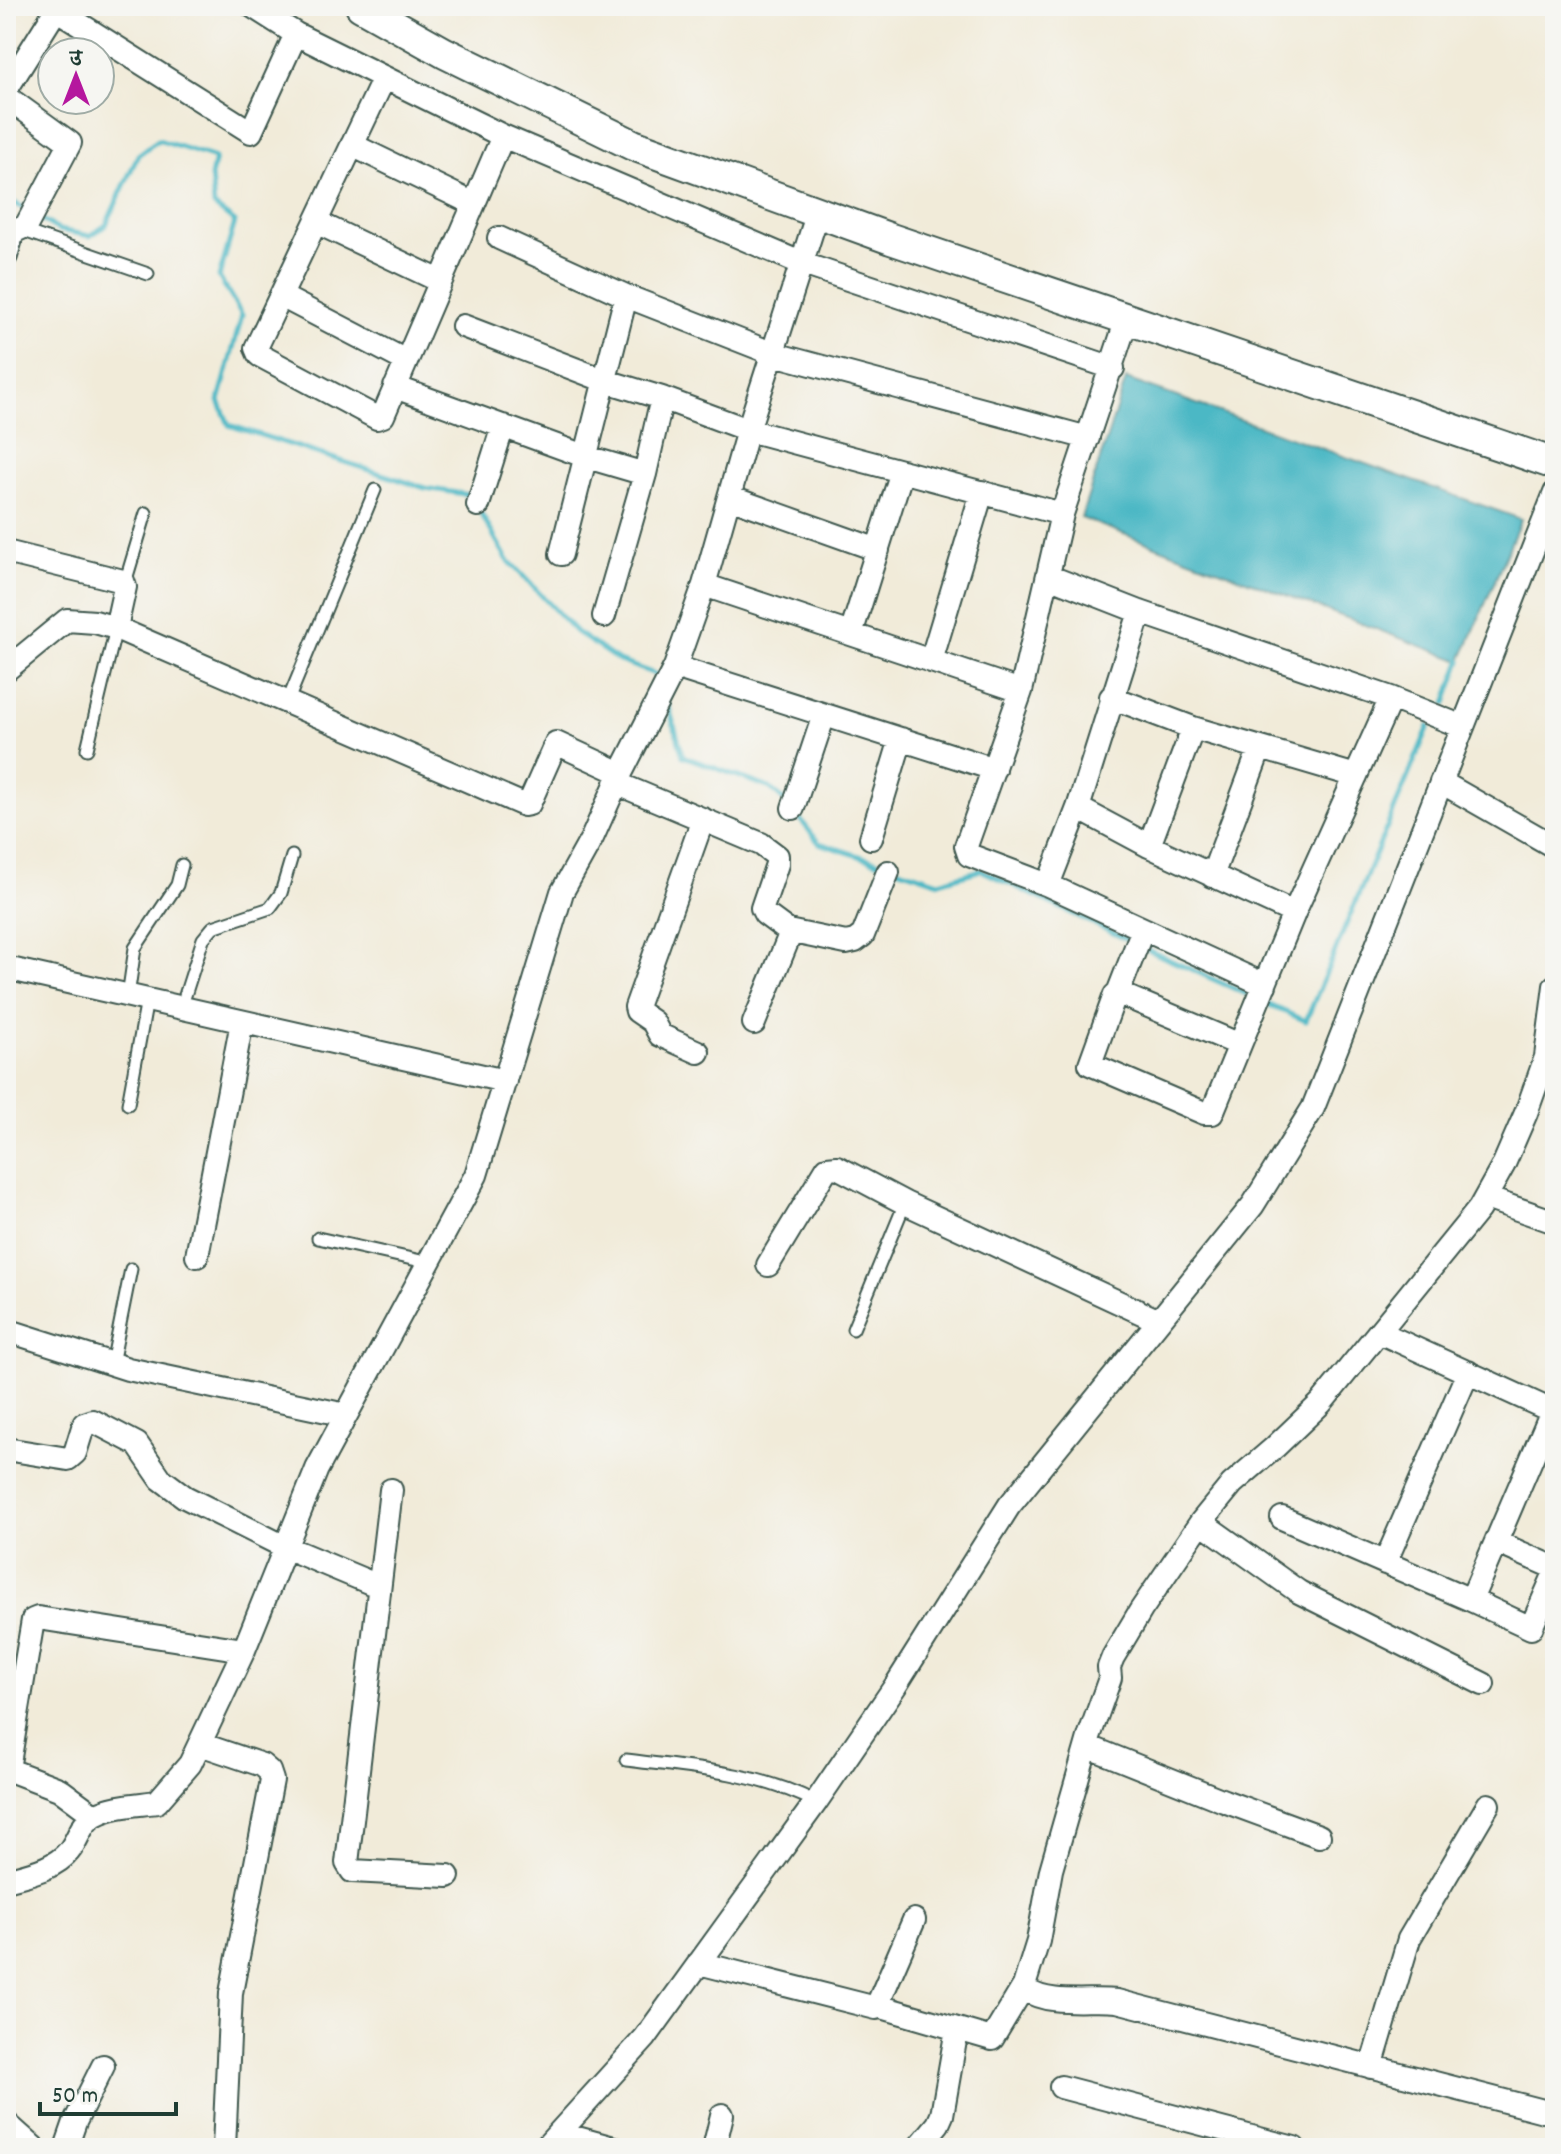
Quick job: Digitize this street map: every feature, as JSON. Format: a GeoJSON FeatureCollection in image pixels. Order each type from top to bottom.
{"type":"FeatureCollection","features":[{"type":"Feature","properties":{"kind":"main road"},"geometry":{"type":"LineString","coordinates":[[361,6],[445,53],[633,145],[1127,319],[1555,464]]}},
{"type":"Feature","properties":{"kind":"street"},"geometry":{"type":"LineString","coordinates":[[252,6],[296,34],[503,136],[803,264],[1113,368]]}},
{"type":"Feature","properties":{"kind":"street"},"geometry":{"type":"LineString","coordinates":[[6,256],[20,226],[70,143],[8,98],[6,92],[53,8],[251,132],[296,34]]}},
{"type":"Feature","properties":{"kind":"street"},"geometry":{"type":"LineString","coordinates":[[384,78],[256,348],[259,355],[377,418],[383,416],[503,136]]}},
{"type":"Feature","properties":{"kind":"street"},"geometry":{"type":"LineString","coordinates":[[352,145],[472,203]]}},
{"type":"Feature","properties":{"kind":"street"},"geometry":{"type":"LineString","coordinates":[[6,1880],[46,1868],[69,1852],[83,1825],[94,1815],[157,1802],[190,1764],[200,1744],[244,1650],[317,1469],[476,1175],[562,892],[592,838],[675,667],[704,585],[748,430],[818,212]]}},
{"type":"Feature","properties":{"kind":"street"},"geometry":{"type":"LineString","coordinates":[[316,222],[440,281]]}},
{"type":"Feature","properties":{"kind":"street"},"geometry":{"type":"LineString","coordinates":[[499,238],[626,296],[774,354],[1088,438]]}},
{"type":"Feature","properties":{"kind":"street"},"geometry":{"type":"LineString","coordinates":[[281,296],[406,361]]}},
{"type":"Feature","properties":{"kind":"street"},"geometry":{"type":"LineString","coordinates":[[561,554],[626,296]]}},
{"type":"Feature","properties":{"kind":"street"},"geometry":{"type":"LineString","coordinates":[[1127,319],[1062,514],[1021,691],[966,846],[967,851],[969,855],[1048,885],[1139,940],[1265,985]]}},
{"type":"Feature","properties":{"kind":"street"},"geometry":{"type":"LineString","coordinates":[[463,326],[606,381],[748,430],[1062,514]]}},
{"type":"Feature","properties":{"kind":"street"},"geometry":{"type":"LineString","coordinates":[[395,387],[587,457],[645,474]]}},
{"type":"Feature","properties":{"kind":"street"},"geometry":{"type":"LineString","coordinates":[[604,616],[645,474],[662,398]]}},
{"type":"Feature","properties":{"kind":"street"},"geometry":{"type":"LineString","coordinates":[[478,505],[503,426]]}},
{"type":"Feature","properties":{"kind":"street"},"geometry":{"type":"LineString","coordinates":[[851,634],[902,471]]}},
{"type":"Feature","properties":{"kind":"street"},"geometry":{"type":"LineString","coordinates":[[931,661],[982,492]]}},
{"type":"Feature","properties":{"kind":"street"},"geometry":{"type":"LineString","coordinates":[[552,2141],[645,2038],[816,1802],[896,1685],[1009,1506],[1253,1205],[1313,1108],[1555,493]]}},
{"type":"Feature","properties":{"kind":"street"},"geometry":{"type":"LineString","coordinates":[[729,497],[878,550]]}},
{"type":"Feature","properties":{"kind":"street"},"geometry":{"type":"LineString","coordinates":[[6,552],[125,583],[116,628]]}},
{"type":"Feature","properties":{"kind":"street"},"geometry":{"type":"LineString","coordinates":[[1048,576],[1140,612],[1391,698],[1463,727]]}},
{"type":"Feature","properties":{"kind":"street"},"geometry":{"type":"LineString","coordinates":[[704,585],[1021,691]]}},
{"type":"Feature","properties":{"kind":"street"},"geometry":{"type":"LineString","coordinates":[[1048,885],[1078,808],[1140,612]]}},
{"type":"Feature","properties":{"kind":"street"},"geometry":{"type":"LineString","coordinates":[[6,670],[67,620],[95,622],[116,628],[524,805],[529,804],[556,743],[619,778],[772,850],[777,856],[777,864],[762,908],[765,914],[788,931],[846,943],[855,941],[863,935],[888,872]]}},
{"type":"Feature","properties":{"kind":"street"},"geometry":{"type":"LineString","coordinates":[[675,667],[994,769]]}},
{"type":"Feature","properties":{"kind":"street"},"geometry":{"type":"LineString","coordinates":[[1111,697],[1193,728],[1356,776]]}},
{"type":"Feature","properties":{"kind":"street"},"geometry":{"type":"LineString","coordinates":[[1139,940],[1090,1060],[1094,1068],[1204,1113],[1212,1113],[1294,913],[1391,698]]}},
{"type":"Feature","properties":{"kind":"street"},"geometry":{"type":"LineString","coordinates":[[793,808],[824,715]]}},
{"type":"Feature","properties":{"kind":"street"},"geometry":{"type":"LineString","coordinates":[[1149,846],[1193,728]]}},
{"type":"Feature","properties":{"kind":"street"},"geometry":{"type":"LineString","coordinates":[[871,838],[901,739]]}},
{"type":"Feature","properties":{"kind":"street"},"geometry":{"type":"LineString","coordinates":[[1212,876],[1260,748]]}},
{"type":"Feature","properties":{"kind":"street"},"geometry":{"type":"LineString","coordinates":[[1441,782],[1555,847]]}},
{"type":"Feature","properties":{"kind":"street"},"geometry":{"type":"LineString","coordinates":[[1078,808],[1149,846],[1294,913]]}},
{"type":"Feature","properties":{"kind":"street"},"geometry":{"type":"LineString","coordinates":[[698,1052],[660,1035],[653,1022],[636,1007],[703,819]]}},
{"type":"Feature","properties":{"kind":"street"},"geometry":{"type":"LineString","coordinates":[[754,1023],[789,937],[788,931]]}},
{"type":"Feature","properties":{"kind":"street"},"geometry":{"type":"LineString","coordinates":[[6,968],[505,1081]]}},
{"type":"Feature","properties":{"kind":"street"},"geometry":{"type":"LineString","coordinates":[[699,1963],[872,2008],[878,2006],[992,2039],[1024,1986],[1038,1941],[1051,1870],[1110,1678],[1109,1667],[1113,1657],[1201,1522],[1232,1484],[1321,1403],[1486,1198],[1526,1113],[1546,1057],[1555,986]]}},
{"type":"Feature","properties":{"kind":"street"},"geometry":{"type":"LineString","coordinates":[[1118,993],[1238,1044]]}},
{"type":"Feature","properties":{"kind":"street"},"geometry":{"type":"LineString","coordinates":[[197,1256],[242,1022]]}},
{"type":"Feature","properties":{"kind":"street"},"geometry":{"type":"LineString","coordinates":[[768,1265],[827,1168],[837,1167],[905,1203],[1159,1321]]}},
{"type":"Feature","properties":{"kind":"street"},"geometry":{"type":"LineString","coordinates":[[1486,1198],[1555,1222]]}},
{"type":"Feature","properties":{"kind":"street"},"geometry":{"type":"LineString","coordinates":[[6,1330],[112,1364],[346,1415]]}},
{"type":"Feature","properties":{"kind":"street"},"geometry":{"type":"LineString","coordinates":[[1379,1332],[1552,1411],[1471,1600]]}},
{"type":"Feature","properties":{"kind":"street"},"geometry":{"type":"LineString","coordinates":[[1385,1563],[1468,1372]]}},
{"type":"Feature","properties":{"kind":"street"},"geometry":{"type":"LineString","coordinates":[[6,1449],[68,1459],[75,1453],[84,1424],[93,1421],[137,1444],[161,1479],[185,1497],[285,1547],[378,1586]]}},
{"type":"Feature","properties":{"kind":"street"},"geometry":{"type":"LineString","coordinates":[[391,1490],[348,1867],[352,1871],[448,1876]]}},
{"type":"Feature","properties":{"kind":"street"},"geometry":{"type":"LineString","coordinates":[[1282,1518],[1531,1628],[1555,1571],[1496,1542]]}},
{"type":"Feature","properties":{"kind":"street"},"geometry":{"type":"LineString","coordinates":[[1201,1522],[1299,1592],[1483,1684]]}},
{"type":"Feature","properties":{"kind":"street"},"geometry":{"type":"LineString","coordinates":[[94,1815],[59,1789],[12,1771],[9,1763],[33,1620],[38,1618],[244,1650]]}},
{"type":"Feature","properties":{"kind":"street"},"geometry":{"type":"LineString","coordinates":[[200,1744],[262,1765],[269,1771],[272,1780],[231,1993],[224,2148]]}},
{"type":"Feature","properties":{"kind":"street"},"geometry":{"type":"LineString","coordinates":[[1087,1746],[1319,1836]]}},
{"type":"Feature","properties":{"kind":"street"},"geometry":{"type":"LineString","coordinates":[[1371,2067],[1409,1939],[1488,1805]]}},
{"type":"Feature","properties":{"kind":"street"},"geometry":{"type":"LineString","coordinates":[[878,2006],[914,1920]]}},
{"type":"Feature","properties":{"kind":"street"},"geometry":{"type":"LineString","coordinates":[[1024,1986],[1035,1995],[1066,2000],[1117,2001],[1555,2114]]}},
{"type":"Feature","properties":{"kind":"street"},"geometry":{"type":"LineString","coordinates":[[918,2148],[942,2115],[957,2029]]}},
{"type":"Feature","properties":{"kind":"street"},"geometry":{"type":"LineString","coordinates":[[66,2148],[75,2122],[103,2066]]}},
{"type":"Feature","properties":{"kind":"street"},"geometry":{"type":"LineString","coordinates":[[1061,2087],[1294,2148]]}},
{"type":"Feature","properties":{"kind":"street"},"geometry":{"type":"LineString","coordinates":[[714,2148],[722,2115]]}},
{"type":"Feature","properties":{"kind":"street"},"geometry":{"type":"LineString","coordinates":[[6,2123],[34,2148]]}},
{"type":"Feature","properties":{"kind":"street"},"geometry":{"type":"LineString","coordinates":[[552,2141],[614,2148]]}},
{"type":"Feature","properties":{"kind":"lane"},"geometry":{"type":"LineString","coordinates":[[20,226],[148,274]]}},
{"type":"Feature","properties":{"kind":"lane"},"geometry":{"type":"LineString","coordinates":[[287,703],[375,490]]}},
{"type":"Feature","properties":{"kind":"lane"},"geometry":{"type":"LineString","coordinates":[[125,583],[146,513]]}},
{"type":"Feature","properties":{"kind":"lane"},"geometry":{"type":"LineString","coordinates":[[87,749],[116,628]]}},
{"type":"Feature","properties":{"kind":"lane"},"geometry":{"type":"LineString","coordinates":[[181,1008],[203,939],[213,927],[270,908],[281,893],[292,856]]}},
{"type":"Feature","properties":{"kind":"lane"},"geometry":{"type":"LineString","coordinates":[[128,1104],[137,998],[135,948],[177,885],[182,865]]}},
{"type":"Feature","properties":{"kind":"lane"},"geometry":{"type":"LineString","coordinates":[[853,1329],[905,1203]]}},
{"type":"Feature","properties":{"kind":"lane"},"geometry":{"type":"LineString","coordinates":[[318,1238],[430,1264]]}},
{"type":"Feature","properties":{"kind":"lane"},"geometry":{"type":"LineString","coordinates":[[112,1364],[131,1269]]}},
{"type":"Feature","properties":{"kind":"lane"},"geometry":{"type":"LineString","coordinates":[[626,1760],[715,1771],[764,1781],[791,1789],[816,1802]]}},
{"type":"Feature","properties":{"kind":"water"},"geometry":{"type":"Polygon","coordinates":[[[1126,379],[1521,519],[1461,661],[1081,518],[1126,379]]]}},
{"type":"Feature","properties":{"kind":"waterway"},"geometry":{"type":"LineString","coordinates":[[39,218],[59,230],[90,236],[106,225],[138,155],[158,140],[215,158],[211,176],[214,206],[235,222],[219,277],[242,315],[219,401],[229,425],[425,488],[470,495],[471,498]]}},
{"type":"Feature","properties":{"kind":"waterway"},"geometry":{"type":"LineString","coordinates":[[6,198],[27,210]]}},
{"type":"Feature","properties":{"kind":"waterway"},"geometry":{"type":"LineString","coordinates":[[479,510],[507,559],[576,632],[619,661],[655,674]]}},
{"type":"Feature","properties":{"kind":"waterway"},"geometry":{"type":"LineString","coordinates":[[1446,703],[1461,661]]}},
{"type":"Feature","properties":{"kind":"waterway"},"geometry":{"type":"LineString","coordinates":[[667,701],[683,756],[770,788],[787,803]]}},
{"type":"Feature","properties":{"kind":"waterway"},"geometry":{"type":"LineString","coordinates":[[1265,1003],[1306,1021],[1429,726]]}},
{"type":"Feature","properties":{"kind":"waterway"},"geometry":{"type":"LineString","coordinates":[[796,814],[819,843],[884,864]]}},
{"type":"Feature","properties":{"kind":"waterway"},"geometry":{"type":"LineString","coordinates":[[894,867],[939,882],[981,870],[1132,942]]}},
{"type":"Feature","properties":{"kind":"waterway"},"geometry":{"type":"LineString","coordinates":[[1141,947],[1246,994]]}}]}
